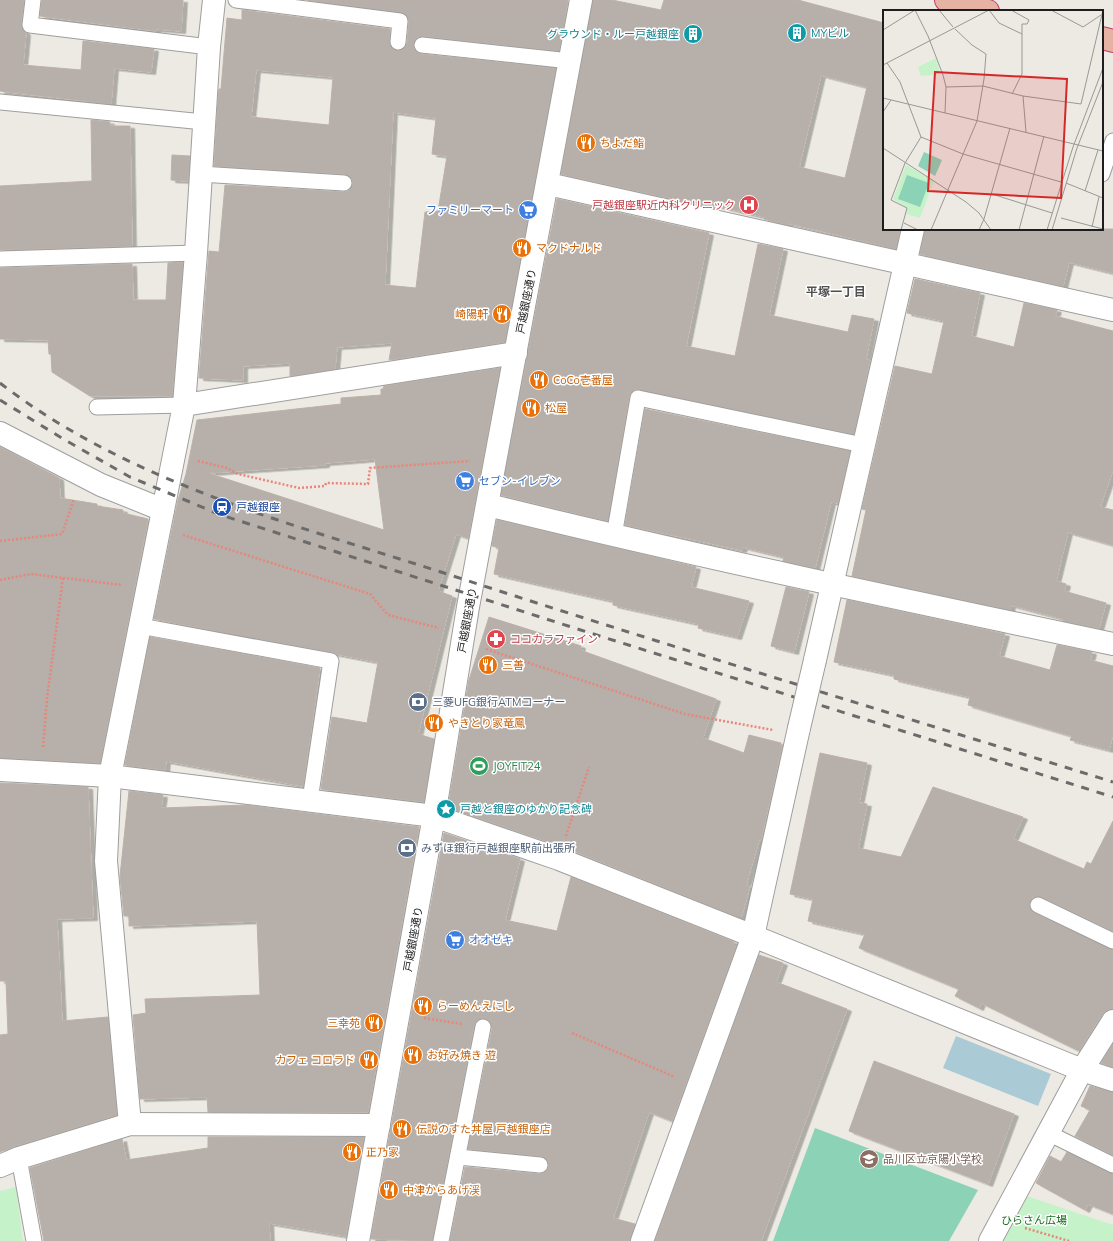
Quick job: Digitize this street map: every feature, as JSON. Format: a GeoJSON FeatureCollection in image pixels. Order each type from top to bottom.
{"type":"FeatureCollection","features":[{"type":"Feature","properties":{"kind":"highway"},"geometry":{"type":"LineString","coordinates":[[958,6],[982,10]]}},
{"type":"Feature","properties":{"kind":"highway"},"geometry":{"type":"LineString","coordinates":[[1103,38],[1113,41]]}},
{"type":"Feature","properties":{"kind":"street"},"geometry":{"type":"LineString","coordinates":[[130,1124],[106,861],[110,776],[184,405],[196,253],[209,47],[214,0]]}},
{"type":"Feature","properties":{"kind":"street","name":"戸越銀座通り"},"geometry":{"type":"LineString","coordinates":[[358,1241],[434,816],[463,638],[582,0]]}},
{"type":"Feature","properties":{"kind":"street"},"geometry":{"type":"LineString","coordinates":[[548,184],[904,265],[1113,310]]}},
{"type":"Feature","properties":{"kind":"street"},"geometry":{"type":"LineString","coordinates":[[642,1241],[753,936],[798,731],[913,230]]}},
{"type":"Feature","properties":{"kind":"street"},"geometry":{"type":"LineString","coordinates":[[184,405],[516,353]]}},
{"type":"Feature","properties":{"kind":"street"},"geometry":{"type":"LineString","coordinates":[[0,433],[132,499],[161,519]]}},
{"type":"Feature","properties":{"kind":"street"},"geometry":{"type":"LineString","coordinates":[[488,505],[614,536],[832,585],[1113,644]]}},
{"type":"Feature","properties":{"kind":"street"},"geometry":{"type":"LineString","coordinates":[[0,770],[110,776],[434,816],[558,859],[753,936],[1082,1070],[1113,1080]]}},
{"type":"Feature","properties":{"kind":"street"},"geometry":{"type":"LineString","coordinates":[[990,1241],[1082,1070],[1113,1021]]}},
{"type":"Feature","properties":{"kind":"street"},"geometry":{"type":"LineString","coordinates":[[10,1162],[130,1124],[379,1125]]}},
{"type":"Feature","properties":{"kind":"lane"},"geometry":{"type":"LineString","coordinates":[[32,0],[30,25],[209,47]]}},
{"type":"Feature","properties":{"kind":"lane"},"geometry":{"type":"LineString","coordinates":[[236,0],[400,21],[398,42]]}},
{"type":"Feature","properties":{"kind":"lane"},"geometry":{"type":"LineString","coordinates":[[422,45],[570,61]]}},
{"type":"Feature","properties":{"kind":"lane"},"geometry":{"type":"LineString","coordinates":[[0,102],[204,122]]}},
{"type":"Feature","properties":{"kind":"lane"},"geometry":{"type":"LineString","coordinates":[[1103,171],[1113,141]]}},
{"type":"Feature","properties":{"kind":"lane"},"geometry":{"type":"LineString","coordinates":[[200,174],[344,183]]}},
{"type":"Feature","properties":{"kind":"lane"},"geometry":{"type":"LineString","coordinates":[[0,259],[196,253]]}},
{"type":"Feature","properties":{"kind":"lane"},"geometry":{"type":"LineString","coordinates":[[614,536],[638,398],[864,445]]}},
{"type":"Feature","properties":{"kind":"lane"},"geometry":{"type":"LineString","coordinates":[[97,407],[184,405]]}},
{"type":"Feature","properties":{"kind":"lane"},"geometry":{"type":"LineString","coordinates":[[140,626],[331,661],[310,800]]}},
{"type":"Feature","properties":{"kind":"lane"},"geometry":{"type":"LineString","coordinates":[[1038,904],[1113,941]]}},
{"type":"Feature","properties":{"kind":"lane"},"geometry":{"type":"LineString","coordinates":[[441,1241],[483,1027]]}},
{"type":"Feature","properties":{"kind":"lane"},"geometry":{"type":"LineString","coordinates":[[1048,1132],[1113,1165]]}},
{"type":"Feature","properties":{"kind":"lane"},"geometry":{"type":"LineString","coordinates":[[458,1157],[540,1165]]}},
{"type":"Feature","properties":{"kind":"lane"},"geometry":{"type":"LineString","coordinates":[[10,1162],[34,1241]]}},
{"type":"Feature","properties":{"kind":"path"},"geometry":{"type":"LineString","coordinates":[[174,454],[192,460],[227,468],[238,474],[299,488],[326,486],[326,483],[368,484],[370,468],[497,459]]}},
{"type":"Feature","properties":{"kind":"path"},"geometry":{"type":"LineString","coordinates":[[0,541],[62,534],[82,475]]}},
{"type":"Feature","properties":{"kind":"path"},"geometry":{"type":"LineString","coordinates":[[161,519],[370,594],[388,615],[463,638],[685,714],[798,731]]}},
{"type":"Feature","properties":{"kind":"path"},"geometry":{"type":"LineString","coordinates":[[0,580],[31,574],[148,588]]}},
{"type":"Feature","properties":{"kind":"path"},"geometry":{"type":"LineString","coordinates":[[40,771],[47,699],[63,577]]}},
{"type":"Feature","properties":{"kind":"path"},"geometry":{"type":"LineString","coordinates":[[558,859],[589,767]]}},
{"type":"Feature","properties":{"kind":"path"},"geometry":{"type":"LineString","coordinates":[[399,1014],[483,1027]]}},
{"type":"Feature","properties":{"kind":"path"},"geometry":{"type":"LineString","coordinates":[[572,1033],[697,1087]]}},
{"type":"Feature","properties":{"kind":"path"},"geometry":{"type":"LineString","coordinates":[[1025,1228],[1069,1241]]}},
{"type":"Feature","properties":{"kind":"green space"},"geometry":{"type":"Polygon","coordinates":[[[815,1128],[978,1190],[949,1241],[773,1241],[815,1128]]]}},
{"type":"Feature","properties":{"kind":"green space"},"geometry":{"type":"Polygon","coordinates":[[[16,1187],[23,1241],[0,1241],[0,1191],[16,1187]]]}},
{"type":"Feature","properties":{"kind":"green space","name":"ひらさん広場"},"geometry":{"type":"Polygon","coordinates":[[[1024,1195],[1113,1225],[1113,1241],[1001,1241],[1024,1195]]]}},
{"type":"Feature","properties":{"kind":"water"},"geometry":{"type":"Polygon","coordinates":[[[956,1036],[1051,1074],[1038,1106],[943,1068],[956,1036]]]}},
{"type":"Feature","properties":{"kind":"building"},"geometry":{"type":"Polygon","coordinates":[[[0,0],[24,0],[21,24],[22,29],[26,33],[23,65],[81,70],[83,41],[154,49],[151,72],[114,68],[111,104],[0,91],[0,0]]]}},
{"type":"Feature","properties":{"kind":"building"},"geometry":{"type":"Polygon","coordinates":[[[42,0],[183,0],[181,31],[156,29],[156,31],[40,16],[42,0]]]}},
{"type":"Feature","properties":{"kind":"building"},"geometry":{"type":"Polygon","coordinates":[[[307,0],[568,0],[559,51],[423,36],[418,37],[413,44],[414,49],[421,54],[556,68],[505,342],[389,360],[392,343],[337,347],[335,369],[290,376],[290,363],[243,366],[243,380],[199,378],[209,251],[219,252],[225,185],[343,192],[348,191],[353,184],[352,179],[345,174],[214,166],[218,100],[219,89],[221,89],[227,18],[242,20],[242,10],[390,29],[389,42],[392,49],[401,50],[407,43],[409,21],[405,14],[307,0]],[[256,70],[251,117],[329,125],[333,77],[256,70]],[[393,112],[385,285],[416,288],[425,212],[438,211],[447,156],[432,154],[436,118],[393,112]]]}},
{"type":"Feature","properties":{"kind":"building"},"geometry":{"type":"Polygon","coordinates":[[[593,0],[612,0],[661,10],[664,0],[798,0],[883,23],[883,230],[900,230],[896,249],[788,223],[788,225],[764,219],[764,217],[714,205],[714,208],[561,174],[593,0]],[[821,75],[799,167],[845,178],[867,87],[821,75]]]}},
{"type":"Feature","properties":{"kind":"building"},"geometry":{"type":"Polygon","coordinates":[[[91,120],[110,122],[110,126],[130,126],[132,246],[0,250],[0,186],[92,181],[91,120]]]}},
{"type":"Feature","properties":{"kind":"building"},"geometry":{"type":"Polygon","coordinates":[[[172,155],[190,156],[188,181],[171,180],[172,155]]]}},
{"type":"Feature","properties":{"kind":"building"},"geometry":{"type":"Polygon","coordinates":[[[557,199],[709,233],[686,346],[735,356],[758,244],[783,249],[769,315],[848,332],[852,315],[874,319],[866,359],[870,360],[854,434],[635,389],[629,396],[608,521],[501,495],[557,199]]]}},
{"type":"Feature","properties":{"kind":"building"},"geometry":{"type":"Polygon","coordinates":[[[1113,229],[1113,273],[1069,262],[1063,286],[920,254],[925,230],[1113,229]]]}},
{"type":"Feature","properties":{"kind":"building"},"geometry":{"type":"Polygon","coordinates":[[[183,262],[172,396],[90,396],[52,372],[51,354],[49,354],[48,340],[0,339],[0,268],[132,264],[133,300],[166,300],[168,263],[183,262]]]}},
{"type":"Feature","properties":{"kind":"building"},"geometry":{"type":"Polygon","coordinates":[[[915,279],[980,293],[971,336],[1014,347],[1024,303],[1057,310],[1055,316],[1113,331],[1113,470],[1100,507],[1113,510],[1113,545],[1068,532],[1056,581],[1066,584],[1064,591],[1106,603],[1099,628],[1063,621],[1063,619],[1011,605],[1010,610],[852,576],[866,510],[862,509],[895,366],[932,374],[944,321],[907,313],[915,279]]]}},
{"type":"Feature","properties":{"kind":"building"},"geometry":{"type":"Polygon","coordinates":[[[500,368],[468,538],[456,534],[438,591],[452,596],[418,734],[434,739],[424,802],[321,789],[332,717],[367,723],[378,662],[154,619],[178,500],[186,474],[197,420],[341,404],[341,398],[381,395],[381,389],[383,389],[384,386],[500,368]],[[375,459],[325,463],[325,465],[208,473],[384,530],[375,459]]]}},
{"type":"Feature","properties":{"kind":"building"},"geometry":{"type":"Polygon","coordinates":[[[645,409],[850,451],[838,503],[831,502],[815,568],[783,561],[784,557],[743,547],[742,550],[625,525],[645,409]]]}},
{"type":"Feature","properties":{"kind":"building"},"geometry":{"type":"Polygon","coordinates":[[[0,447],[59,478],[60,498],[123,510],[123,513],[148,519],[100,763],[0,758],[0,447]]]}},
{"type":"Feature","properties":{"kind":"building"},"geometry":{"type":"Polygon","coordinates":[[[497,520],[696,567],[691,587],[749,601],[737,637],[698,628],[699,624],[613,605],[613,601],[494,574],[499,548],[492,546],[497,520]]]}},
{"type":"Feature","properties":{"kind":"building"},"geometry":{"type":"Polygon","coordinates":[[[786,587],[809,592],[794,652],[771,646],[786,587]]]}},
{"type":"Feature","properties":{"kind":"building"},"geometry":{"type":"Polygon","coordinates":[[[847,600],[1005,634],[999,656],[1050,670],[1057,645],[1092,652],[1090,660],[1113,666],[1113,734],[1109,750],[1070,740],[1072,736],[968,705],[970,697],[894,679],[894,675],[834,662],[847,600]]]}},
{"type":"Feature","properties":{"kind":"building"},"geometry":{"type":"Polygon","coordinates":[[[489,617],[581,646],[580,650],[716,699],[703,738],[744,753],[749,735],[781,743],[780,746],[782,746],[761,840],[759,840],[746,885],[750,886],[741,918],[564,847],[448,808],[469,680],[489,617]]]}},
{"type":"Feature","properties":{"kind":"building"},"geometry":{"type":"Polygon","coordinates":[[[150,637],[320,668],[303,786],[166,761],[165,770],[125,765],[150,637]]]}},
{"type":"Feature","properties":{"kind":"building"},"geometry":{"type":"Polygon","coordinates":[[[820,753],[867,763],[859,803],[867,804],[858,848],[901,857],[933,787],[1023,817],[1013,839],[1084,869],[1087,862],[1091,864],[1113,821],[1113,931],[1042,897],[1033,897],[1029,905],[1034,913],[1113,950],[1113,1009],[1107,1010],[1102,1014],[1079,1051],[981,1003],[979,1008],[955,996],[959,989],[859,948],[865,934],[808,921],[813,899],[790,894],[820,753]]]}},
{"type":"Feature","properties":{"kind":"building"},"geometry":{"type":"Polygon","coordinates":[[[0,783],[88,787],[93,918],[57,919],[62,1021],[108,1017],[117,1115],[0,1152],[0,1035],[8,1034],[6,981],[0,981],[0,783]]]}},
{"type":"Feature","properties":{"kind":"building"},"geometry":{"type":"Polygon","coordinates":[[[129,791],[163,795],[161,808],[245,805],[419,827],[368,1112],[208,1112],[207,1097],[140,1099],[133,1015],[146,1013],[145,999],[260,995],[257,921],[129,926],[129,916],[124,916],[120,876],[129,791]]]}},
{"type":"Feature","properties":{"kind":"building"},"geometry":{"type":"Polygon","coordinates":[[[444,833],[520,859],[505,920],[557,931],[571,877],[734,942],[733,946],[736,947],[672,1121],[649,1112],[613,1218],[635,1224],[630,1241],[450,1241],[465,1167],[539,1174],[544,1173],[549,1166],[548,1161],[541,1156],[468,1149],[492,1029],[489,1021],[484,1018],[477,1021],[474,1025],[432,1241],[371,1239],[444,833]]]}},
{"type":"Feature","properties":{"kind":"building"},"geometry":{"type":"Polygon","coordinates":[[[759,955],[783,963],[776,982],[847,1009],[761,1241],[655,1241],[759,955]]]}},
{"type":"Feature","properties":{"kind":"building"},"geometry":{"type":"Polygon","coordinates":[[[1113,1044],[1113,1067],[1101,1063],[1113,1044]]]}},
{"type":"Feature","properties":{"kind":"building"},"geometry":{"type":"Polygon","coordinates":[[[874,1061],[1014,1114],[988,1184],[849,1131],[874,1061]]]}},
{"type":"Feature","properties":{"kind":"building"},"geometry":{"type":"Polygon","coordinates":[[[1090,1086],[1113,1092],[1113,1155],[1075,1136],[1090,1110],[1081,1106],[1090,1086]]]}},
{"type":"Feature","properties":{"kind":"building"},"geometry":{"type":"Polygon","coordinates":[[[208,1137],[364,1137],[346,1236],[269,1223],[270,1241],[44,1241],[30,1168],[122,1139],[126,1160],[208,1148],[208,1137]]]}},
{"type":"Feature","properties":{"kind":"building"},"geometry":{"type":"Polygon","coordinates":[[[1067,1152],[1113,1174],[1113,1214],[1088,1204],[1085,1210],[1036,1183],[1050,1156],[1061,1162],[1067,1152]]]}},
{"type":"Feature","properties":{"kind":"railway"},"geometry":{"type":"LineString","coordinates":[[0,383],[51,418],[103,448],[158,475],[215,498],[272,518],[613,627],[1113,782]]}},
{"type":"Feature","properties":{"kind":"railway"},"geometry":{"type":"LineString","coordinates":[[0,400],[65,440],[130,477],[221,515],[587,632],[1113,797]]}},
{"type":"Feature","properties":{"kind":"place","name":"MYビル"},"geometry":{"type":"Point","coordinates":[797,33]}},
{"type":"Feature","properties":{"kind":"place","name":"グラウンド・ルー戸越銀座"},"geometry":{"type":"Point","coordinates":[693,34]}},
{"type":"Feature","properties":{"kind":"place","name":"ちよだ鮨"},"geometry":{"type":"Point","coordinates":[586,143]}},
{"type":"Feature","properties":{"kind":"place","name":"戸越銀座駅近内科クリニック"},"geometry":{"type":"Point","coordinates":[749,205]}},
{"type":"Feature","properties":{"kind":"place","name":"ファミリーマート"},"geometry":{"type":"Point","coordinates":[528,210]}},
{"type":"Feature","properties":{"kind":"place","name":"マクドナルド"},"geometry":{"type":"Point","coordinates":[522,248]}},
{"type":"Feature","properties":{"kind":"place","name":"崎陽軒"},"geometry":{"type":"Point","coordinates":[502,314]}},
{"type":"Feature","properties":{"kind":"place","name":"CoCo壱番屋"},"geometry":{"type":"Point","coordinates":[539,380]}},
{"type":"Feature","properties":{"kind":"place","name":"松屋"},"geometry":{"type":"Point","coordinates":[531,408]}},
{"type":"Feature","properties":{"kind":"place","name":"セブン-イレブン"},"geometry":{"type":"Point","coordinates":[465,481]}},
{"type":"Feature","properties":{"kind":"place","name":"戸越銀座"},"geometry":{"type":"Point","coordinates":[222,507]}},
{"type":"Feature","properties":{"kind":"place","name":"ココカラファイン"},"geometry":{"type":"Point","coordinates":[496,639]}},
{"type":"Feature","properties":{"kind":"place","name":"三善"},"geometry":{"type":"Point","coordinates":[488,665]}},
{"type":"Feature","properties":{"kind":"place","name":"三菱UFG銀行ATMコーナー"},"geometry":{"type":"Point","coordinates":[418,702]}},
{"type":"Feature","properties":{"kind":"place","name":"やきとり家竜鳳"},"geometry":{"type":"Point","coordinates":[434,723]}},
{"type":"Feature","properties":{"kind":"place","name":"JOYFIT24"},"geometry":{"type":"Point","coordinates":[479,766]}},
{"type":"Feature","properties":{"kind":"place","name":"戸越と銀座のゆかり記念碑"},"geometry":{"type":"Point","coordinates":[446,809]}},
{"type":"Feature","properties":{"kind":"place","name":"みずほ銀行戸越銀座駅前出張所"},"geometry":{"type":"Point","coordinates":[407,848]}},
{"type":"Feature","properties":{"kind":"place","name":"オオゼキ"},"geometry":{"type":"Point","coordinates":[455,940]}},
{"type":"Feature","properties":{"kind":"place","name":"らーめんえにし"},"geometry":{"type":"Point","coordinates":[423,1006]}},
{"type":"Feature","properties":{"kind":"place","name":"三幸苑"},"geometry":{"type":"Point","coordinates":[374,1023]}},
{"type":"Feature","properties":{"kind":"place","name":"お好み焼き 遊"},"geometry":{"type":"Point","coordinates":[413,1055]}},
{"type":"Feature","properties":{"kind":"place","name":"カフェ コロラド"},"geometry":{"type":"Point","coordinates":[369,1060]}},
{"type":"Feature","properties":{"kind":"place","name":"伝説のすた丼屋 戸越銀座店"},"geometry":{"type":"Point","coordinates":[402,1129]}},
{"type":"Feature","properties":{"kind":"place","name":"正乃家"},"geometry":{"type":"Point","coordinates":[352,1152]}},
{"type":"Feature","properties":{"kind":"place","name":"品川区立京陽小学校"},"geometry":{"type":"Point","coordinates":[869,1159]}},
{"type":"Feature","properties":{"kind":"place","name":"中津からあげ渓"},"geometry":{"type":"Point","coordinates":[389,1190]}},
{"type":"Feature","properties":{"kind":"district","name":"平塚一丁目"},"geometry":{"type":"Point","coordinates":[836,292]}}]}
